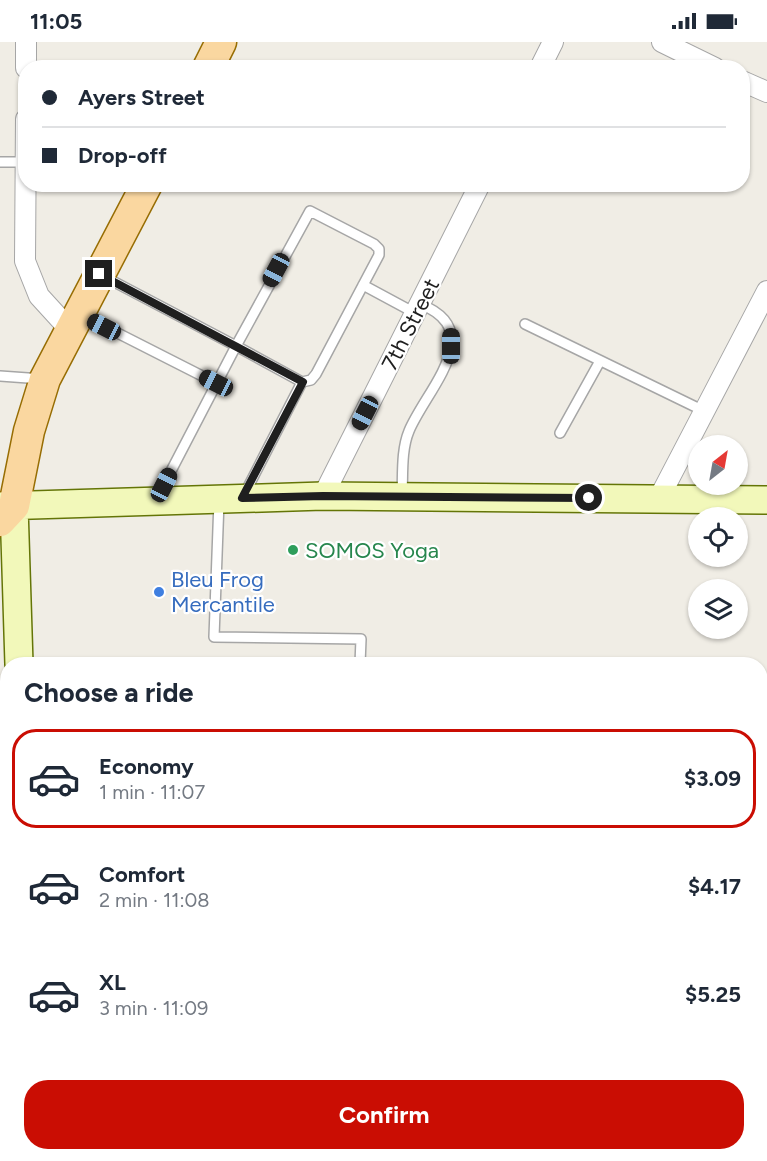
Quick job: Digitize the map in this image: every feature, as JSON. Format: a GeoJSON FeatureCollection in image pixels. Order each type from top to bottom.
{"type":"FeatureCollection","features":[{"type":"Feature","properties":{"kind":"main road"},"geometry":{"type":"LineString","coordinates":[[212,60],[221,42]]}},
{"type":"Feature","properties":{"kind":"main road"},"geometry":{"type":"LineString","coordinates":[[18,657],[5,511],[45,379],[99,274],[137,192]]}},
{"type":"Feature","properties":{"kind":"main road"},"geometry":{"type":"LineString","coordinates":[[5,511],[156,501],[323,496],[767,500]]}},
{"type":"Feature","properties":{"kind":"street"},"geometry":{"type":"LineString","coordinates":[[26,42],[26,60]]}},
{"type":"Feature","properties":{"kind":"street"},"geometry":{"type":"LineString","coordinates":[[544,60],[553,42]]}},
{"type":"Feature","properties":{"kind":"street"},"geometry":{"type":"LineString","coordinates":[[662,42],[699,60]]}},
{"type":"Feature","properties":{"kind":"street"},"geometry":{"type":"LineString","coordinates":[[750,85],[767,92]]}},
{"type":"Feature","properties":{"kind":"street"},"geometry":{"type":"LineString","coordinates":[[25,192],[25,261],[39,296],[75,322]]}},
{"type":"Feature","properties":{"kind":"street","name":"7th Street"},"geometry":{"type":"LineString","coordinates":[[323,496],[476,192]]}},
{"type":"Feature","properties":{"kind":"street"},"geometry":{"type":"LineString","coordinates":[[659,498],[767,291]]}},
{"type":"Feature","properties":{"kind":"lane"},"geometry":{"type":"LineString","coordinates":[[0,162],[18,162]]}},
{"type":"Feature","properties":{"kind":"lane"},"geometry":{"type":"LineString","coordinates":[[99,274],[236,346],[303,382],[311,380],[316,374],[379,255],[379,249],[310,211],[236,346],[216,383],[156,501]]}},
{"type":"Feature","properties":{"kind":"lane"},"geometry":{"type":"LineString","coordinates":[[363,285],[418,308],[436,310],[445,317],[451,330],[451,346],[446,366],[409,431],[402,496]]}},
{"type":"Feature","properties":{"kind":"lane"},"geometry":{"type":"LineString","coordinates":[[75,322],[216,383]]}},
{"type":"Feature","properties":{"kind":"lane"},"geometry":{"type":"LineString","coordinates":[[525,324],[704,411]]}},
{"type":"Feature","properties":{"kind":"lane"},"geometry":{"type":"LineString","coordinates":[[560,433],[600,361]]}},
{"type":"Feature","properties":{"kind":"lane"},"geometry":{"type":"LineString","coordinates":[[0,376],[45,379]]}},
{"type":"Feature","properties":{"kind":"lane"},"geometry":{"type":"LineString","coordinates":[[303,382],[231,499],[214,637],[361,639],[360,657]]}},
{"type":"Feature","properties":{"kind":"place","name":"SOMOS Yoga"},"geometry":{"type":"Point","coordinates":[293,550]}},
{"type":"Feature","properties":{"kind":"place","name":"Bleu Frog Mercantile"},"geometry":{"type":"Point","coordinates":[159,592]}},
{"type":"Feature","properties":{"kind":"route"},"geometry":{"type":"LineString","coordinates":[[99,274],[303,382],[242,498],[323,496],[589,498]]}}]}
